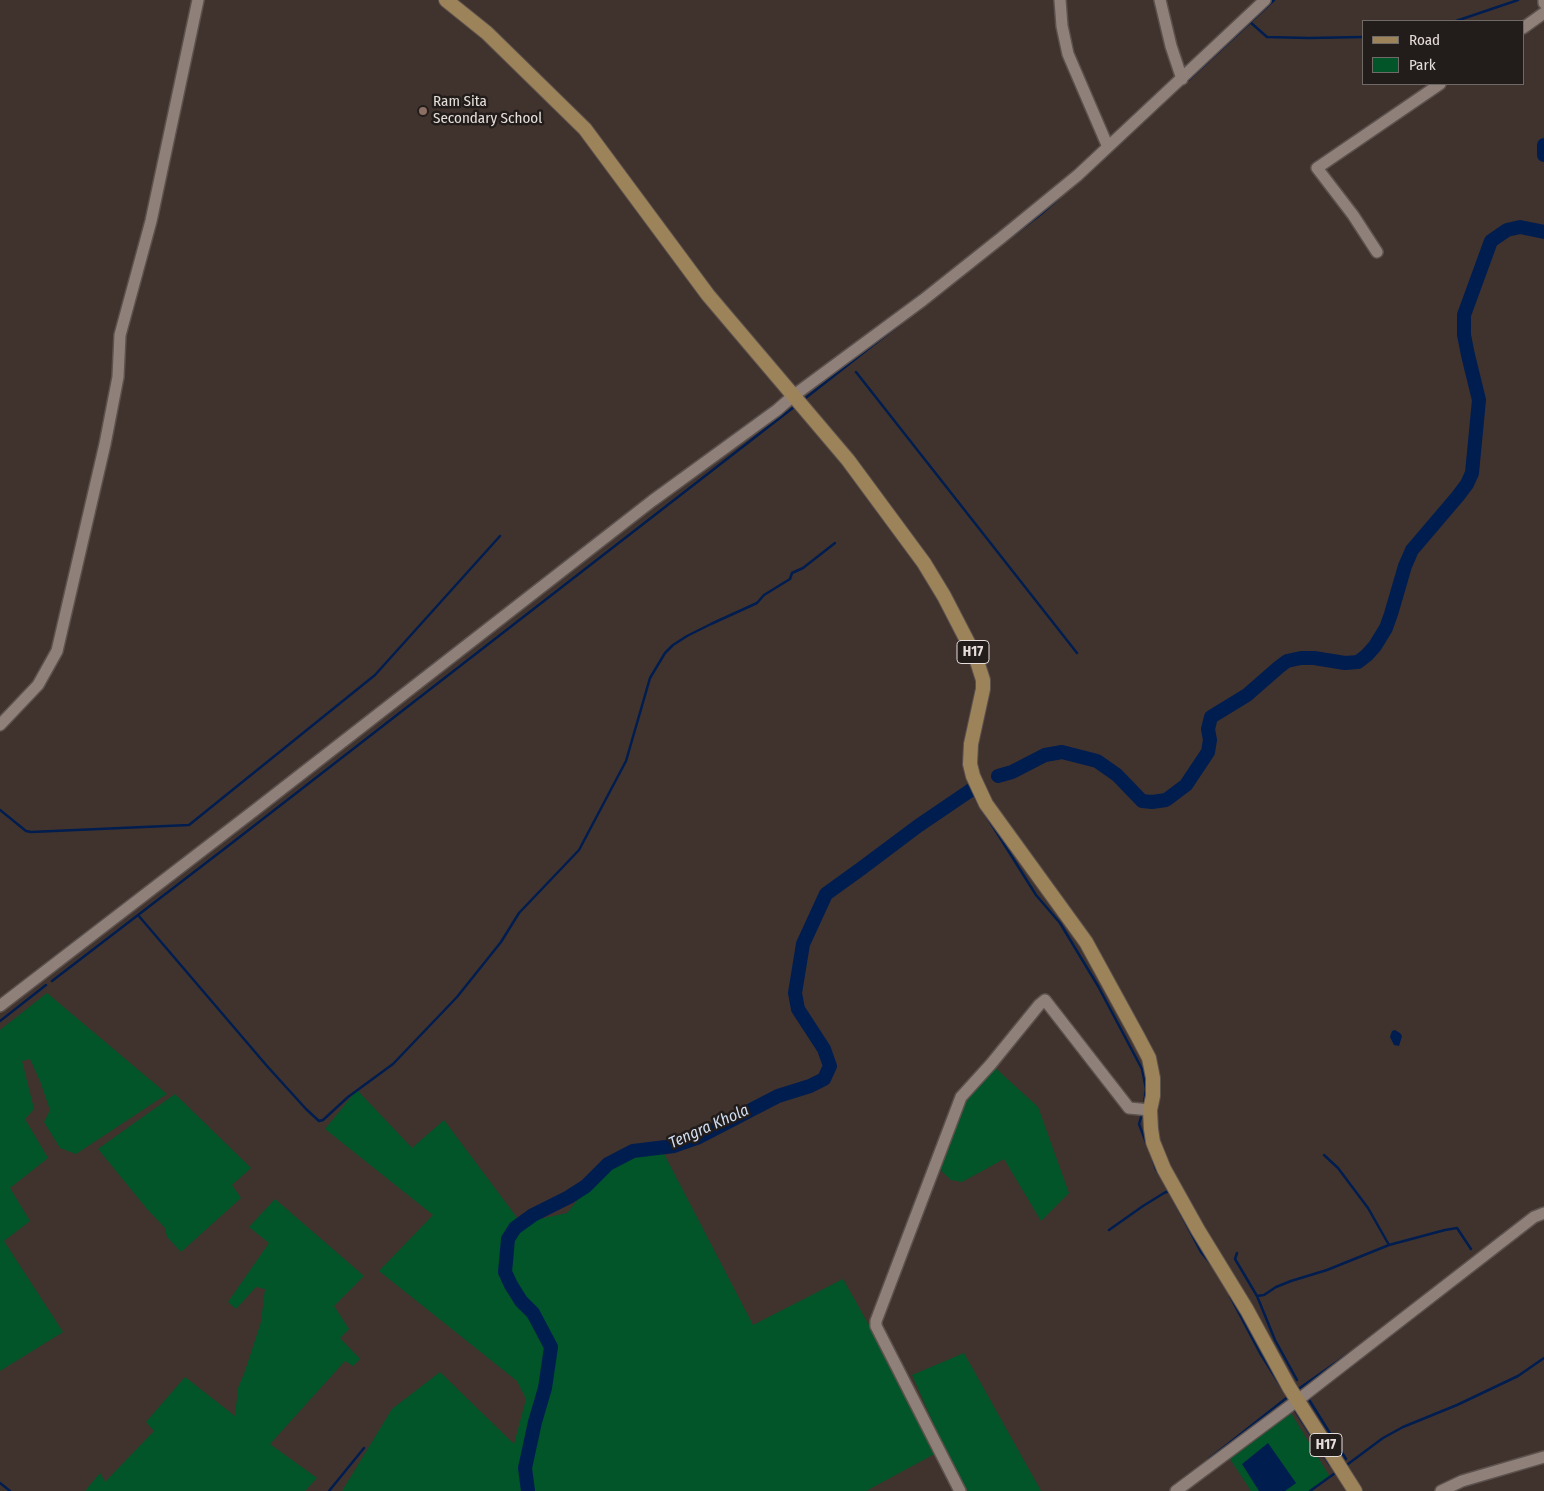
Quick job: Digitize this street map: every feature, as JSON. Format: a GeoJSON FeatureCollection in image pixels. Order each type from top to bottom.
{"type":"FeatureCollection","features":[{"type":"Feature","properties":{"kind":"main road","name":"H17"},"geometry":{"type":"LineString","coordinates":[[446,0],[487,33],[585,129],[708,295],[848,460],[924,563],[944,596],[976,658],[983,680],[983,689],[971,744],[970,764],[972,776],[986,804],[1086,942],[1138,1037],[1149,1058],[1153,1078],[1153,1096],[1150,1110],[1153,1142],[1164,1169],[1198,1230],[1247,1310],[1289,1387],[1355,1491]]}},
{"type":"Feature","properties":{"kind":"street"},"geometry":{"type":"LineString","coordinates":[[0,725],[38,685],[57,651],[105,444],[118,377],[120,335],[151,220],[198,0]]}},
{"type":"Feature","properties":{"kind":"street"},"geometry":{"type":"LineString","coordinates":[[1060,0],[1062,26],[1068,54],[1108,147]]}},
{"type":"Feature","properties":{"kind":"street"},"geometry":{"type":"LineString","coordinates":[[1160,0],[1171,46],[1182,79]]}},
{"type":"Feature","properties":{"kind":"street"},"geometry":{"type":"LineString","coordinates":[[0,1006],[652,501],[923,300],[1001,238],[1078,175],[1264,0]]}},
{"type":"Feature","properties":{"kind":"street"},"geometry":{"type":"LineString","coordinates":[[1524,27],[1544,13]]}},
{"type":"Feature","properties":{"kind":"street"},"geometry":{"type":"LineString","coordinates":[[1377,252],[1353,215],[1317,168],[1439,85]]}},
{"type":"Feature","properties":{"kind":"street"},"geometry":{"type":"LineString","coordinates":[[960,1491],[876,1326],[876,1321],[961,1097],[1045,1000],[1129,1108],[1150,1110]]}},
{"type":"Feature","properties":{"kind":"street"},"geometry":{"type":"LineString","coordinates":[[1176,1491],[1298,1400],[1534,1217],[1544,1213]]}},
{"type":"Feature","properties":{"kind":"street"},"geometry":{"type":"LineString","coordinates":[[1441,1491],[1471,1479],[1544,1457]]}},
{"type":"Feature","properties":{"kind":"green space"},"geometry":{"type":"Polygon","coordinates":[[[47,993],[167,1094],[76,1154],[60,1148],[44,1122],[50,1110],[40,1081],[30,1059],[22,1061],[34,1109],[25,1119],[48,1158],[10,1188],[30,1221],[4,1241],[63,1332],[0,1371],[0,1030],[47,993]]]}},
{"type":"Feature","properties":{"kind":"green space"},"geometry":{"type":"Polygon","coordinates":[[[991,1064],[1038,1107],[1069,1193],[1041,1221],[1004,1159],[962,1182],[951,1180],[935,1165],[961,1097],[991,1064]]]}},
{"type":"Feature","properties":{"kind":"green space"},"geometry":{"type":"Polygon","coordinates":[[[357,1090],[412,1148],[444,1120],[521,1223],[567,1213],[601,1171],[661,1148],[753,1325],[843,1279],[940,1451],[866,1491],[342,1491],[392,1409],[440,1372],[514,1444],[526,1399],[517,1381],[379,1271],[433,1215],[325,1129],[357,1090]]]}},
{"type":"Feature","properties":{"kind":"green space"},"geometry":{"type":"Polygon","coordinates":[[[175,1094],[251,1168],[232,1185],[241,1198],[181,1252],[167,1237],[165,1228],[98,1149],[175,1094]]]}},
{"type":"Feature","properties":{"kind":"green space"},"geometry":{"type":"Polygon","coordinates":[[[275,1199],[364,1276],[334,1306],[349,1329],[340,1338],[360,1359],[353,1366],[345,1361],[270,1444],[317,1478],[305,1491],[85,1491],[100,1473],[105,1482],[154,1431],[146,1422],[185,1377],[235,1416],[238,1388],[261,1322],[265,1289],[256,1287],[236,1309],[228,1302],[269,1243],[249,1227],[275,1199]]]}},
{"type":"Feature","properties":{"kind":"green space"},"geometry":{"type":"Polygon","coordinates":[[[964,1353],[1041,1491],[963,1491],[912,1375],[964,1353]]]}},
{"type":"Feature","properties":{"kind":"green space"},"geometry":{"type":"Polygon","coordinates":[[[1291,1413],[1330,1477],[1312,1491],[1251,1491],[1230,1459],[1291,1413]]]}},
{"type":"Feature","properties":{"kind":"water"},"geometry":{"type":"Polygon","coordinates":[[[1395,1030],[1402,1036],[1399,1046],[1394,1045],[1390,1037],[1392,1031],[1395,1030]]]}},
{"type":"Feature","properties":{"kind":"water"},"geometry":{"type":"Polygon","coordinates":[[[1268,1443],[1296,1483],[1285,1491],[1259,1491],[1242,1464],[1268,1443]]]}},
{"type":"Feature","properties":{"kind":"waterway"},"geometry":{"type":"LineString","coordinates":[[1185,83],[1274,0]]}},
{"type":"Feature","properties":{"kind":"waterway"},"geometry":{"type":"LineString","coordinates":[[1459,20],[1518,0]]}},
{"type":"Feature","properties":{"kind":"waterway"},"geometry":{"type":"LineString","coordinates":[[1250,22],[1267,37],[1362,37]]}},
{"type":"Feature","properties":{"kind":"waterway"},"geometry":{"type":"LineString","coordinates":[[1544,145],[1544,155]]}},
{"type":"Feature","properties":{"kind":"waterway"},"geometry":{"type":"LineString","coordinates":[[999,246],[1059,198]]}},
{"type":"Feature","properties":{"kind":"waterway"},"geometry":{"type":"LineString","coordinates":[[998,776],[1012,772],[1045,755],[1062,752],[1097,761],[1117,775],[1142,801],[1166,800],[1186,785],[1208,752],[1210,740],[1208,729],[1211,717],[1247,695],[1287,661],[1314,658],[1345,663],[1358,662],[1367,655],[1386,628],[1405,566],[1412,550],[1458,496],[1472,473],[1479,400],[1464,335],[1464,315],[1491,241],[1507,230],[1520,227],[1544,232]]}},
{"type":"Feature","properties":{"kind":"waterway"},"geometry":{"type":"LineString","coordinates":[[803,400],[900,324]]}},
{"type":"Feature","properties":{"kind":"waterway"},"geometry":{"type":"LineString","coordinates":[[856,372],[1077,653]]}},
{"type":"Feature","properties":{"kind":"waterway"},"geometry":{"type":"LineString","coordinates":[[52,981],[794,407]]}},
{"type":"Feature","properties":{"kind":"waterway"},"geometry":{"type":"LineString","coordinates":[[0,810],[26,831],[31,832],[189,825],[375,675],[500,536]]}},
{"type":"Feature","properties":{"kind":"waterway"},"geometry":{"type":"LineString","coordinates":[[138,915],[267,1066],[306,1109],[319,1121],[323,1120],[348,1097],[393,1064],[457,997],[501,942],[519,913],[579,850],[626,761],[650,678],[665,653],[687,636],[757,603],[764,595],[790,579],[792,573],[803,568],[835,543]]}},
{"type":"Feature","properties":{"kind":"waterway"},"geometry":{"type":"LineString","coordinates":[[971,790],[977,800]]}},
{"type":"Feature","properties":{"kind":"waterway","name":"Tengra Khola"},"geometry":{"type":"LineString","coordinates":[[528,1491],[525,1468],[545,1388],[551,1347],[533,1313],[521,1301],[505,1272],[508,1239],[515,1228],[533,1215],[569,1197],[586,1186],[608,1164],[633,1151],[674,1146],[697,1138],[778,1096],[810,1086],[824,1079],[830,1066],[824,1049],[798,1009],[795,993],[803,944],[826,894],[918,826],[971,790]]}},
{"type":"Feature","properties":{"kind":"waterway"},"geometry":{"type":"LineString","coordinates":[[982,809],[1036,895],[1060,923],[1098,986],[1142,1069],[1146,1089],[1144,1103]]}},
{"type":"Feature","properties":{"kind":"waterway"},"geometry":{"type":"LineString","coordinates":[[0,1021],[46,985]]}},
{"type":"Feature","properties":{"kind":"waterway"},"geometry":{"type":"LineString","coordinates":[[1142,1114],[1139,1124],[1147,1145]]}},
{"type":"Feature","properties":{"kind":"waterway"},"geometry":{"type":"LineString","coordinates":[[1324,1155],[1338,1168],[1368,1208],[1389,1245]]}},
{"type":"Feature","properties":{"kind":"waterway"},"geometry":{"type":"LineString","coordinates":[[1153,1160],[1161,1177]]}},
{"type":"Feature","properties":{"kind":"waterway"},"geometry":{"type":"LineString","coordinates":[[1109,1230],[1143,1206],[1169,1191]]}},
{"type":"Feature","properties":{"kind":"waterway"},"geometry":{"type":"LineString","coordinates":[[1170,1193],[1201,1252],[1211,1264]]}},
{"type":"Feature","properties":{"kind":"waterway"},"geometry":{"type":"LineString","coordinates":[[1257,1296],[1264,1295],[1276,1287],[1291,1281],[1327,1270],[1389,1245],[1445,1230],[1457,1228],[1471,1249]]}},
{"type":"Feature","properties":{"kind":"waterway"},"geometry":{"type":"LineString","coordinates":[[1237,1253],[1235,1259],[1257,1296],[1275,1340],[1297,1380]]}},
{"type":"Feature","properties":{"kind":"waterway"},"geometry":{"type":"LineString","coordinates":[[1230,1296],[1260,1353],[1284,1391]]}},
{"type":"Feature","properties":{"kind":"waterway"},"geometry":{"type":"LineString","coordinates":[[1297,1390],[1351,1352]]}},
{"type":"Feature","properties":{"kind":"waterway"},"geometry":{"type":"LineString","coordinates":[[1344,1467],[1383,1438],[1403,1427],[1457,1405],[1518,1376],[1544,1358]]}},
{"type":"Feature","properties":{"kind":"waterway"},"geometry":{"type":"LineString","coordinates":[[1209,1459],[1289,1396]]}},
{"type":"Feature","properties":{"kind":"waterway"},"geometry":{"type":"LineString","coordinates":[[1308,1398],[1346,1459]]}},
{"type":"Feature","properties":{"kind":"waterway"},"geometry":{"type":"LineString","coordinates":[[1293,1407],[1330,1465]]}},
{"type":"Feature","properties":{"kind":"waterway"},"geometry":{"type":"LineString","coordinates":[[329,1491],[364,1448]]}},
{"type":"Feature","properties":{"kind":"waterway"},"geometry":{"type":"LineString","coordinates":[[1310,1491],[1338,1471]]}},
{"type":"Feature","properties":{"kind":"waterway"},"geometry":{"type":"LineString","coordinates":[[0,1483],[10,1491]]}},
{"type":"Feature","properties":{"kind":"place","name":"Ram Sita Secondary School"},"geometry":{"type":"Point","coordinates":[423,111]}}]}
